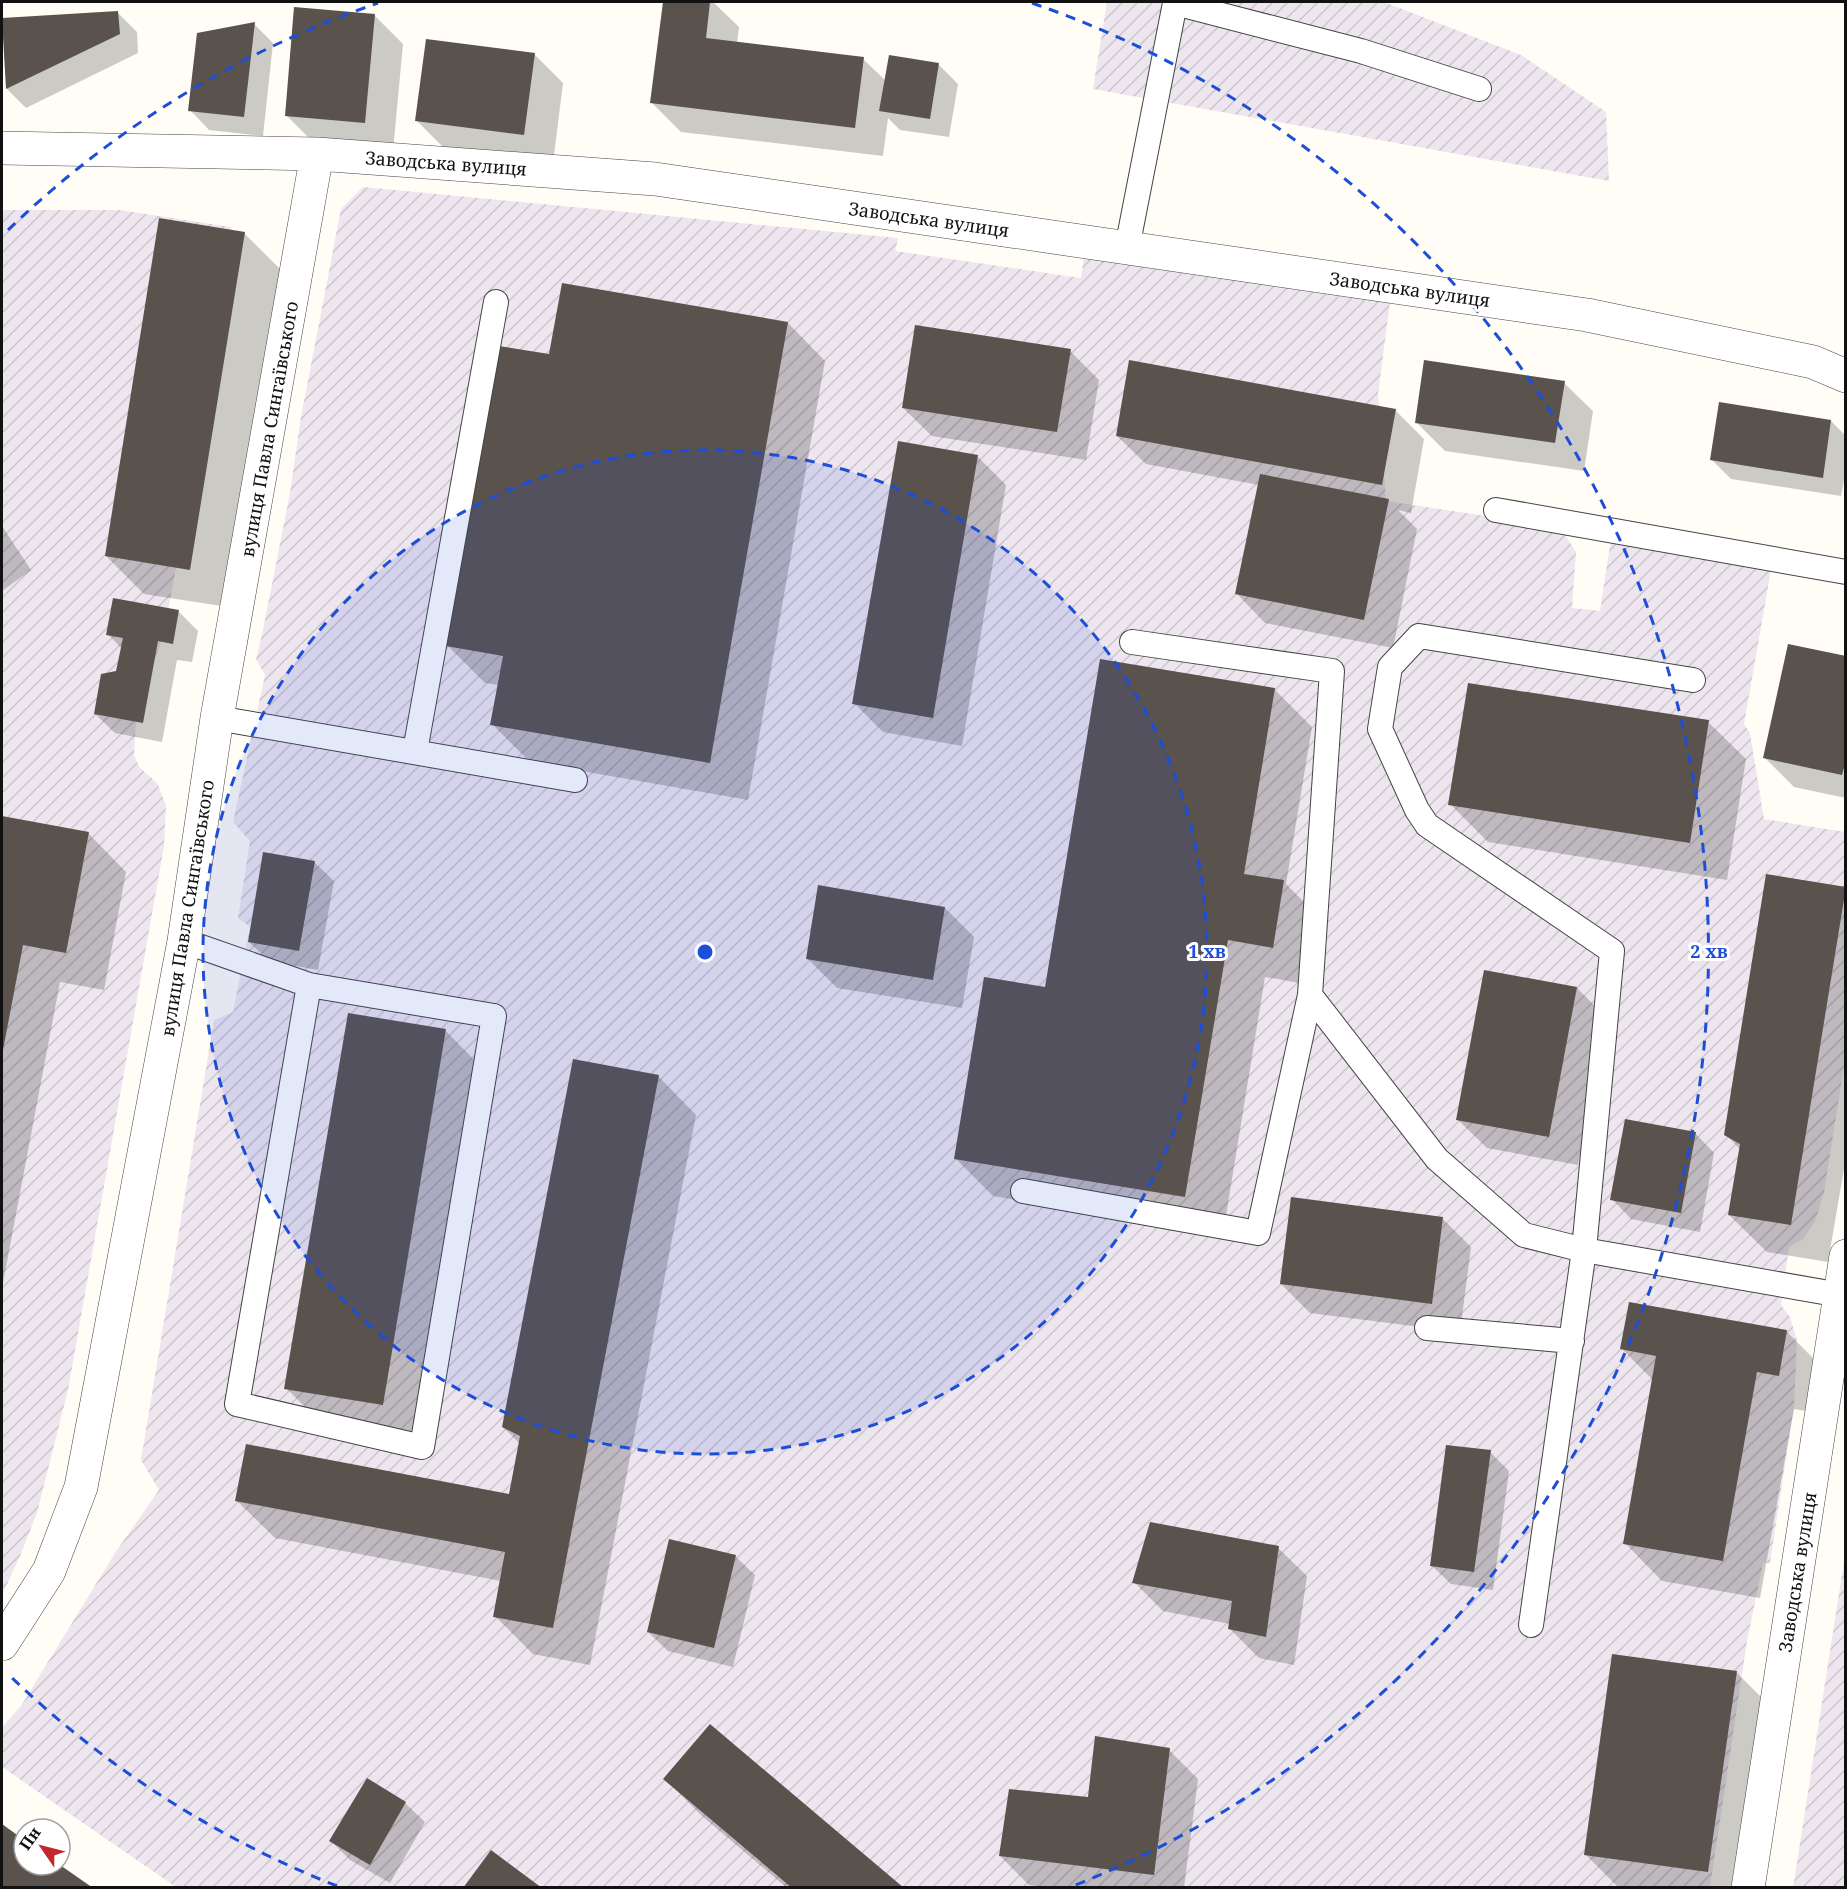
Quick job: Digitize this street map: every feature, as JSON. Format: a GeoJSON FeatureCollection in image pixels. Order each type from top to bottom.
{"type":"FeatureCollection","features":[{"type":"Feature","properties":{"kind":"street","name":"Заводська вулиця"},"geometry":{"type":"LineString","coordinates":[[2,148],[317,154],[654,179],[1587,315],[1814,362],[1845,376]]}},
{"type":"Feature","properties":{"kind":"street","name":"вулиця Павла Сингаївського"},"geometry":{"type":"LineString","coordinates":[[2,1644],[49,1571],[81,1487],[184,942],[217,718],[317,154]]}},
{"type":"Feature","properties":{"kind":"street","name":"Заводська вулиця"},"geometry":{"type":"LineString","coordinates":[[1748,1887],[1843,1295],[1845,1256]]}},
{"type":"Feature","properties":{"kind":"lane"},"geometry":{"type":"LineString","coordinates":[[1127,248],[1175,3],[1361,51],[1479,89]]}},
{"type":"Feature","properties":{"kind":"lane"},"geometry":{"type":"LineString","coordinates":[[416,751],[496,302]]}},
{"type":"Feature","properties":{"kind":"lane"},"geometry":{"type":"LineString","coordinates":[[1496,510],[1845,572]]}},
{"type":"Feature","properties":{"kind":"lane"},"geometry":{"type":"LineString","coordinates":[[1531,1625],[1584,1250],[1612,951],[1427,825],[1417,810],[1380,729],[1390,667],[1419,636],[1693,680]]}},
{"type":"Feature","properties":{"kind":"lane"},"geometry":{"type":"LineString","coordinates":[[1023,1191],[1258,1233],[1310,995],[1332,671],[1132,642]]}},
{"type":"Feature","properties":{"kind":"lane"},"geometry":{"type":"LineString","coordinates":[[217,718],[575,780]]}},
{"type":"Feature","properties":{"kind":"lane"},"geometry":{"type":"LineString","coordinates":[[184,942],[309,985],[494,1016],[422,1447],[237,1404],[309,985]]}},
{"type":"Feature","properties":{"kind":"lane"},"geometry":{"type":"LineString","coordinates":[[1310,995],[1437,1159],[1524,1236],[1584,1250],[1843,1295]]}},
{"type":"Feature","properties":{"kind":"lane"},"geometry":{"type":"LineString","coordinates":[[1427,1328],[1572,1341]]}},
{"type":"Feature","properties":{"kind":"shaded area"},"geometry":{"type":"Polygon","coordinates":[[[1107,2],[1384,2],[1521,55],[1606,112],[1609,181],[1093,89],[1107,2]]]}},
{"type":"Feature","properties":{"kind":"shaded area"},"geometry":{"type":"Polygon","coordinates":[[[363,187],[898,238],[895,251],[1081,278],[1084,256],[1390,302],[1378,394],[1386,501],[1560,527],[1576,552],[1572,608],[1600,611],[1611,539],[1772,564],[1744,724],[1750,733],[1764,819],[1845,832],[1845,1060],[1824,1192],[1815,1221],[1803,1239],[1789,1247],[1781,1305],[1790,1317],[1797,1340],[1794,1406],[1770,1563],[1763,1563],[1747,1641],[1710,1887],[176,1887],[2,1767],[2,1727],[21,1706],[115,1553],[159,1490],[141,1460],[214,1020],[233,1012],[250,927],[238,918],[250,841],[233,822],[265,675],[256,659],[290,493],[301,417],[341,209],[363,187]]]}},
{"type":"Feature","properties":{"kind":"shaded area"},"geometry":{"type":"Polygon","coordinates":[[[2,210],[120,210],[231,227],[199,415],[204,417],[163,638],[137,704],[134,755],[139,767],[157,783],[166,805],[164,846],[68,1390],[37,1513],[2,1595],[2,210]]]}},
{"type":"Feature","properties":{"kind":"shaded area"},"geometry":{"type":"Polygon","coordinates":[[[1845,1555],[1845,1887],[1793,1887],[1794,1882],[1845,1555]]]}},
{"type":"Feature","properties":{"kind":"building"},"geometry":{"type":"Polygon","coordinates":[[[663,2],[710,2],[706,38],[864,57],[855,128],[650,103],[663,2]]]}},
{"type":"Feature","properties":{"kind":"building"},"geometry":{"type":"Polygon","coordinates":[[[294,7],[375,14],[365,123],[285,116],[294,7]]]}},
{"type":"Feature","properties":{"kind":"building"},"geometry":{"type":"Polygon","coordinates":[[[118,11],[120,34],[6,89],[2,18],[118,11]]]}},
{"type":"Feature","properties":{"kind":"building"},"geometry":{"type":"Polygon","coordinates":[[[255,22],[244,117],[188,111],[197,33],[255,22]]]}},
{"type":"Feature","properties":{"kind":"building"},"geometry":{"type":"Polygon","coordinates":[[[426,39],[535,53],[524,135],[415,121],[426,39]]]}},
{"type":"Feature","properties":{"kind":"building"},"geometry":{"type":"Polygon","coordinates":[[[889,55],[939,63],[930,119],[879,111],[889,55]]]}},
{"type":"Feature","properties":{"kind":"building"},"geometry":{"type":"Polygon","coordinates":[[[159,218],[245,232],[190,570],[105,556],[159,218]]]}},
{"type":"Feature","properties":{"kind":"building"},"geometry":{"type":"Polygon","coordinates":[[[562,283],[788,322],[710,763],[490,725],[503,656],[446,646],[499,346],[549,354],[562,283]]]}},
{"type":"Feature","properties":{"kind":"building"},"geometry":{"type":"Polygon","coordinates":[[[915,325],[1071,349],[1057,432],[902,408],[915,325]]]}},
{"type":"Feature","properties":{"kind":"building"},"geometry":{"type":"Polygon","coordinates":[[[1129,360],[1396,409],[1382,485],[1116,436],[1129,360]]]}},
{"type":"Feature","properties":{"kind":"building"},"geometry":{"type":"Polygon","coordinates":[[[1424,360],[1565,381],[1555,443],[1415,423],[1424,360]]]}},
{"type":"Feature","properties":{"kind":"building"},"geometry":{"type":"Polygon","coordinates":[[[1719,402],[1831,420],[1823,478],[1710,460],[1719,402]]]}},
{"type":"Feature","properties":{"kind":"building"},"geometry":{"type":"Polygon","coordinates":[[[898,441],[978,455],[933,718],[852,704],[898,441]]]}},
{"type":"Feature","properties":{"kind":"building"},"geometry":{"type":"Polygon","coordinates":[[[1260,474],[1389,499],[1364,620],[1235,594],[1260,474]]]}},
{"type":"Feature","properties":{"kind":"building"},"geometry":{"type":"Polygon","coordinates":[[[113,598],[179,610],[173,644],[158,641],[143,723],[94,714],[101,674],[116,671],[123,638],[106,635],[113,598]]]}},
{"type":"Feature","properties":{"kind":"building"},"geometry":{"type":"Polygon","coordinates":[[[1788,644],[1846,656],[1846,760],[1842,775],[1763,758],[1788,644]]]}},
{"type":"Feature","properties":{"kind":"building"},"geometry":{"type":"Polygon","coordinates":[[[1100,659],[1275,688],[1244,874],[1284,880],[1273,948],[1228,940],[1185,1197],[954,1159],[984,977],[1045,987],[1100,659]]]}},
{"type":"Feature","properties":{"kind":"building"},"geometry":{"type":"Polygon","coordinates":[[[1468,683],[1709,720],[1690,843],[1448,805],[1468,683]]]}},
{"type":"Feature","properties":{"kind":"building"},"geometry":{"type":"Polygon","coordinates":[[[2,816],[89,832],[66,953],[23,945],[3,1050],[2,816]]]}},
{"type":"Feature","properties":{"kind":"building"},"geometry":{"type":"Polygon","coordinates":[[[263,852],[315,861],[299,951],[248,942],[263,852]]]}},
{"type":"Feature","properties":{"kind":"building"},"geometry":{"type":"Polygon","coordinates":[[[1766,874],[1846,887],[1791,1225],[1728,1215],[1740,1144],[1724,1135],[1766,874]]]}},
{"type":"Feature","properties":{"kind":"building"},"geometry":{"type":"Polygon","coordinates":[[[818,885],[945,907],[933,980],[806,959],[818,885]]]}},
{"type":"Feature","properties":{"kind":"building"},"geometry":{"type":"Polygon","coordinates":[[[1484,970],[1577,987],[1549,1137],[1456,1120],[1484,970]]]}},
{"type":"Feature","properties":{"kind":"building"},"geometry":{"type":"Polygon","coordinates":[[[348,1013],[446,1029],[383,1405],[284,1389],[348,1013]]]}},
{"type":"Feature","properties":{"kind":"building"},"geometry":{"type":"Polygon","coordinates":[[[573,1059],[659,1075],[553,1628],[493,1617],[505,1552],[235,1501],[246,1444],[509,1494],[520,1436],[502,1427],[573,1059]]]}},
{"type":"Feature","properties":{"kind":"building"},"geometry":{"type":"Polygon","coordinates":[[[1625,1119],[1696,1132],[1681,1213],[1610,1200],[1625,1119]]]}},
{"type":"Feature","properties":{"kind":"building"},"geometry":{"type":"Polygon","coordinates":[[[1291,1197],[1443,1217],[1432,1304],[1280,1284],[1291,1197]]]}},
{"type":"Feature","properties":{"kind":"building"},"geometry":{"type":"Polygon","coordinates":[[[1629,1302],[1787,1330],[1779,1376],[1757,1372],[1723,1561],[1623,1544],[1656,1356],[1620,1349],[1629,1302]]]}},
{"type":"Feature","properties":{"kind":"building"},"geometry":{"type":"Polygon","coordinates":[[[1446,1445],[1491,1450],[1474,1572],[1430,1566],[1446,1445]]]}},
{"type":"Feature","properties":{"kind":"building"},"geometry":{"type":"Polygon","coordinates":[[[1150,1522],[1279,1546],[1266,1637],[1228,1629],[1232,1601],[1132,1583],[1150,1522]]]}},
{"type":"Feature","properties":{"kind":"building"},"geometry":{"type":"Polygon","coordinates":[[[669,1539],[736,1555],[714,1648],[647,1632],[669,1539]]]}},
{"type":"Feature","properties":{"kind":"building"},"geometry":{"type":"Polygon","coordinates":[[[1612,1654],[1737,1671],[1708,1872],[1584,1855],[1612,1654]]]}},
{"type":"Feature","properties":{"kind":"building"},"geometry":{"type":"Polygon","coordinates":[[[710,1724],[904,1888],[792,1888],[663,1779],[710,1724]]]}},
{"type":"Feature","properties":{"kind":"building"},"geometry":{"type":"Polygon","coordinates":[[[1095,1736],[1170,1748],[1154,1875],[999,1856],[1009,1789],[1088,1797],[1095,1736]]]}},
{"type":"Feature","properties":{"kind":"building"},"geometry":{"type":"Polygon","coordinates":[[[367,1778],[406,1802],[370,1865],[329,1841],[367,1778]]]}},
{"type":"Feature","properties":{"kind":"building"},"geometry":{"type":"Polygon","coordinates":[[[2,1824],[12,1831],[12,1877],[72,1877],[72,1873],[93,1888],[2,1888],[2,1824]]]}},
{"type":"Feature","properties":{"kind":"building"},"geometry":{"type":"Polygon","coordinates":[[[491,1850],[542,1888],[463,1888],[491,1850]]]}}]}
